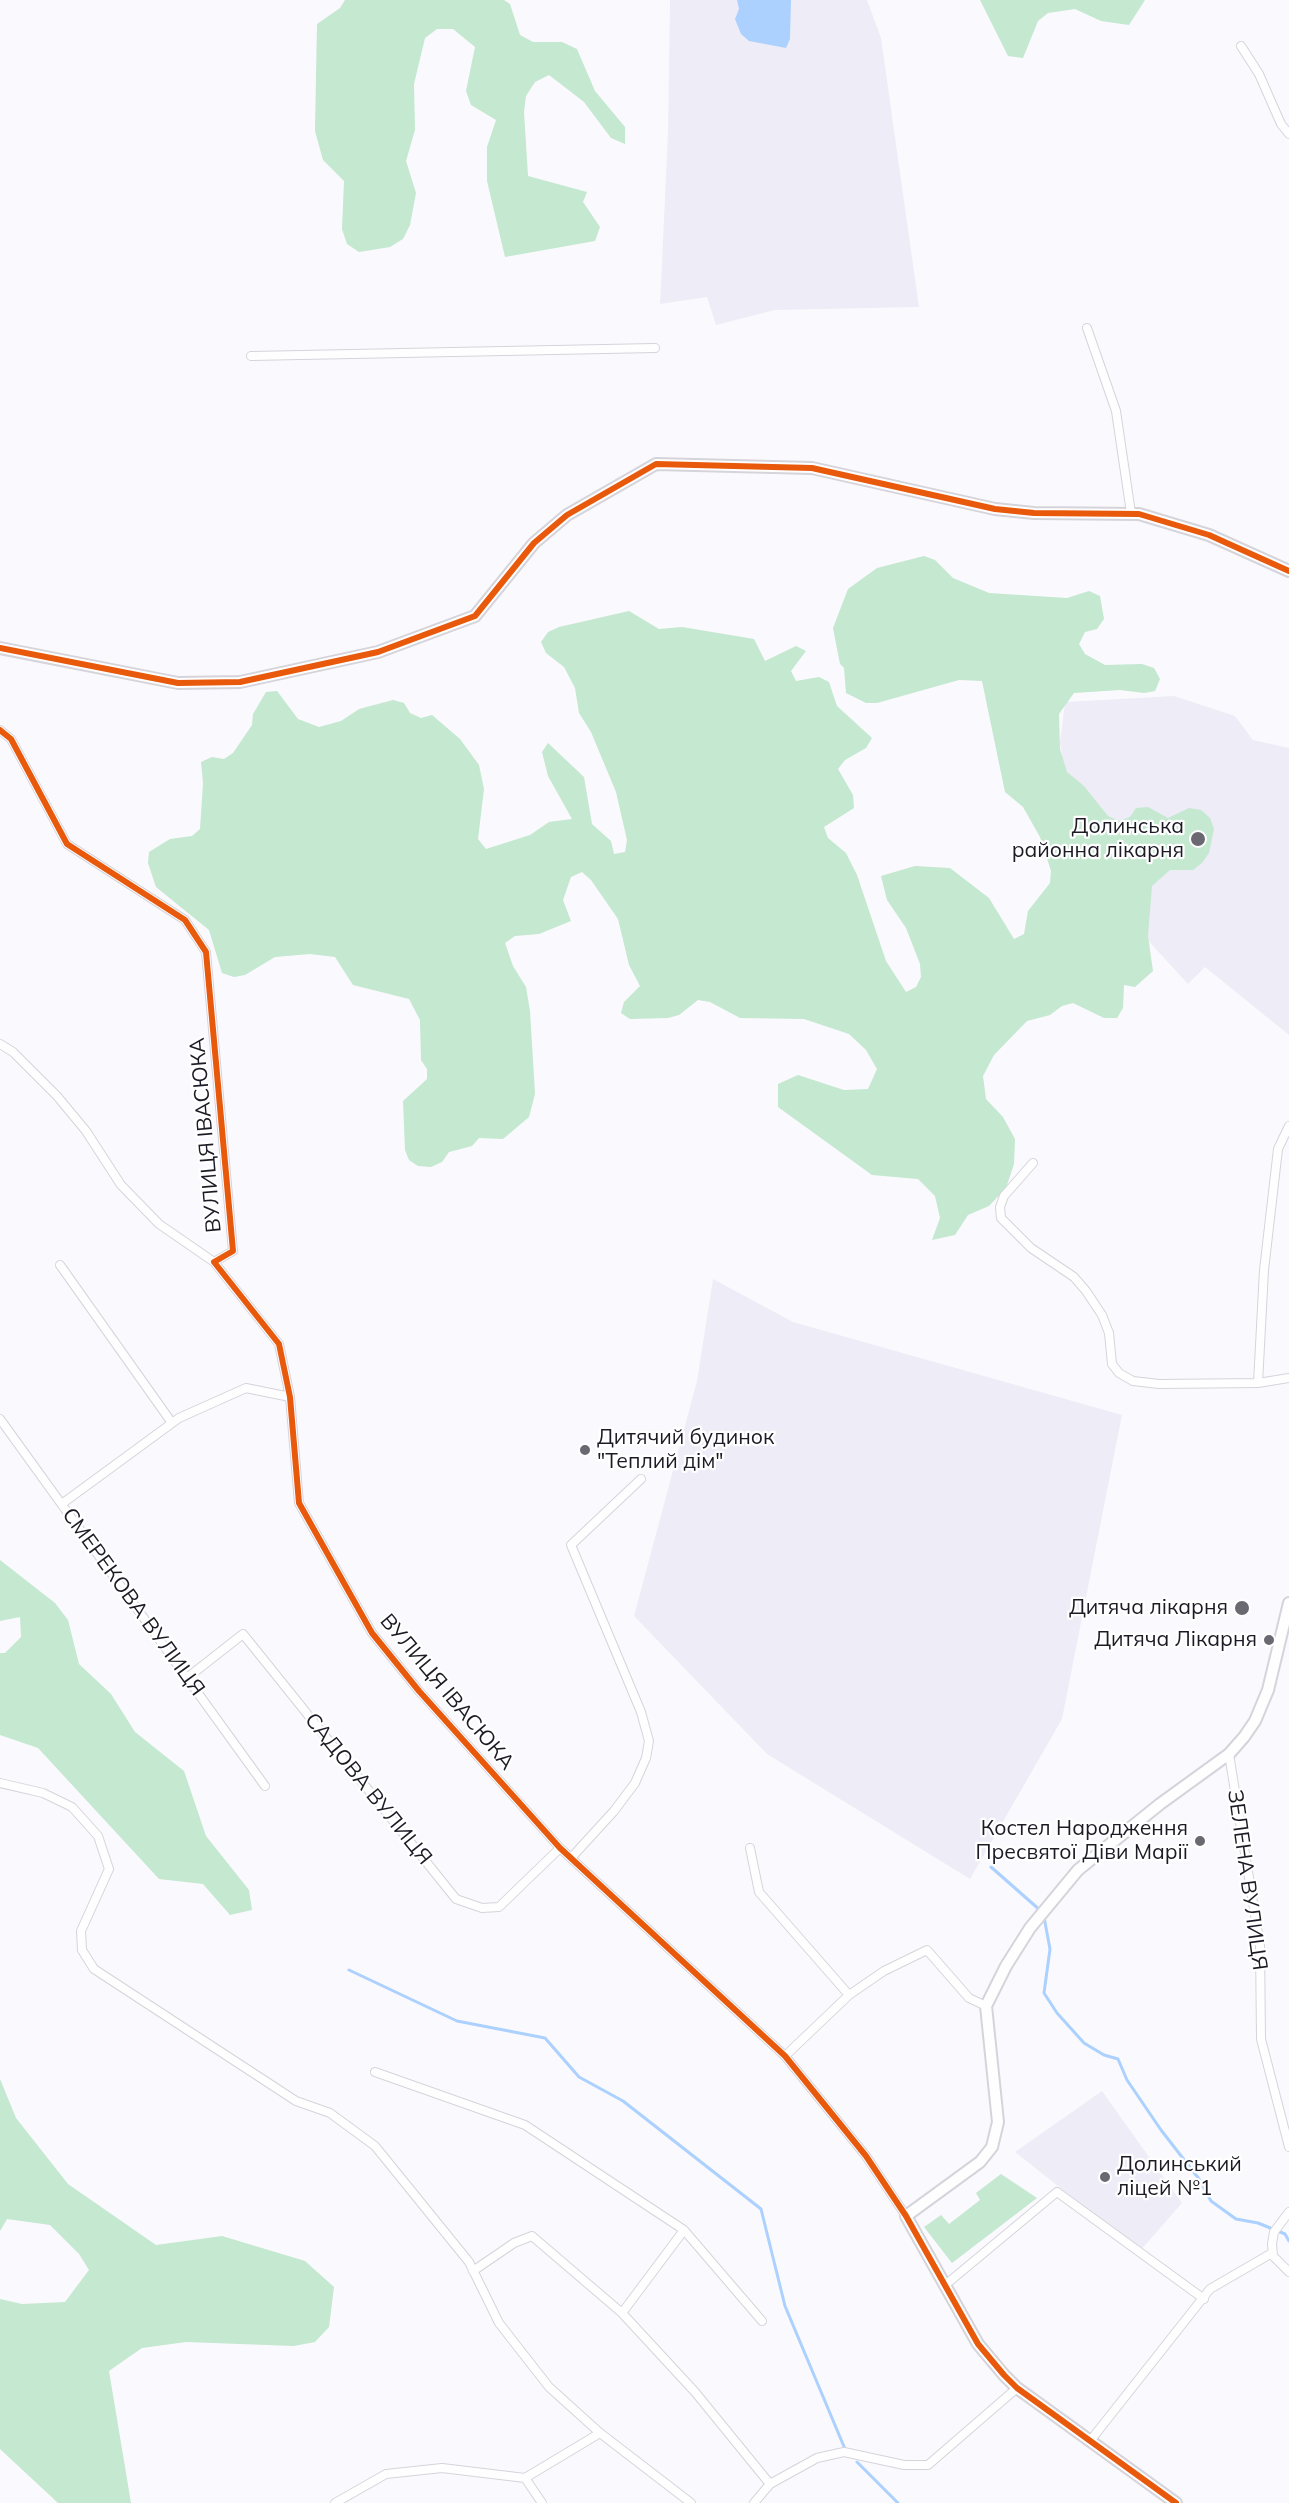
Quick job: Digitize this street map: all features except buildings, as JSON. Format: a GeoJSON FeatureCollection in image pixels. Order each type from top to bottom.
{"type":"FeatureCollection","features":[{"type":"Feature","properties":{"kind":"street"},"geometry":{"type":"LineString","coordinates":[[1241,46],[1259,74],[1281,124],[1289,134]]}},
{"type":"Feature","properties":{"kind":"street"},"geometry":{"type":"LineString","coordinates":[[1087,328],[1116,411],[1131,513]]}},
{"type":"Feature","properties":{"kind":"street"},"geometry":{"type":"LineString","coordinates":[[251,356],[655,348]]}},
{"type":"Feature","properties":{"kind":"street"},"geometry":{"type":"LineString","coordinates":[[0,648],[178,683],[240,682],[378,652],[475,616],[534,543],[567,515],[656,464],[812,468],[995,509],[1034,513],[1131,513],[1209,535],[1289,571]]}},
{"type":"Feature","properties":{"kind":"street","name":"ВУЛИЦЯ ІВАСЮКА"},"geometry":{"type":"LineString","coordinates":[[0,730],[11,739],[72,849],[185,920],[206,952],[233,1251],[214,1262]]}},
{"type":"Feature","properties":{"kind":"street","name":"ВУЛИЦЯ ІВАСЮКА"},"geometry":{"type":"LineString","coordinates":[[0,1044],[13,1052],[57,1096],[86,1131],[122,1185],[159,1224],[214,1262],[279,1344],[290,1397],[299,1503],[372,1633],[419,1691],[560,1848],[784,2056],[866,2156],[906,2216]]}},
{"type":"Feature","properties":{"kind":"street"},"geometry":{"type":"LineString","coordinates":[[1258,1383],[1264,1270],[1277,1154],[1289,1126]]}},
{"type":"Feature","properties":{"kind":"street"},"geometry":{"type":"LineString","coordinates":[[1033,1163],[1004,1196],[1000,1207],[1001,1218],[1031,1248],[1074,1277],[1086,1291],[1102,1315],[1108,1333],[1112,1364],[1119,1373],[1133,1381],[1159,1384],[1258,1383],[1289,1378]]}},
{"type":"Feature","properties":{"kind":"street"},"geometry":{"type":"LineString","coordinates":[[60,1265],[172,1423]]}},
{"type":"Feature","properties":{"kind":"street"},"geometry":{"type":"LineString","coordinates":[[63,1503],[172,1423],[246,1388],[290,1397]]}},
{"type":"Feature","properties":{"kind":"street","name":"СМЕРЕКОВА ВУЛИЦЯ"},"geometry":{"type":"LineString","coordinates":[[0,1419],[63,1503],[265,1786]]}},
{"type":"Feature","properties":{"kind":"street"},"geometry":{"type":"LineString","coordinates":[[571,1858],[614,1811],[635,1783],[646,1758],[649,1741],[641,1712],[571,1545],[641,1479]]}},
{"type":"Feature","properties":{"kind":"street"},"geometry":{"type":"LineString","coordinates":[[1176,2503],[1017,2388],[978,2344],[906,2216],[980,2162],[992,2147],[998,2122],[986,2006],[1030,1928],[1078,1870],[1160,1804],[1229,1754],[1255,1721],[1268,1690],[1289,1603]]}},
{"type":"Feature","properties":{"kind":"street","name":"САДОВА ВУЛИЦЯ"},"geometry":{"type":"LineString","coordinates":[[187,1678],[243,1634],[456,1899],[482,1908],[499,1906],[560,1848]]}},
{"type":"Feature","properties":{"kind":"street","name":"ЗЕЛЕНА ВУЛИЦЯ"},"geometry":{"type":"LineString","coordinates":[[1229,1754],[1260,1946],[1261,2039],[1289,2147]]}},
{"type":"Feature","properties":{"kind":"street"},"geometry":{"type":"LineString","coordinates":[[0,1783],[43,1793],[72,1807],[98,1836],[109,1869],[81,1931],[82,1950],[94,1969],[296,2101],[330,2113],[375,2145],[473,2271],[500,2324],[549,2387],[600,2433],[691,2503]]}},
{"type":"Feature","properties":{"kind":"street"},"geometry":{"type":"LineString","coordinates":[[750,1848],[759,1892],[849,1995]]}},
{"type":"Feature","properties":{"kind":"street"},"geometry":{"type":"LineString","coordinates":[[784,2056],[849,1995],[884,1971],[927,1950],[969,1998],[986,2006]]}},
{"type":"Feature","properties":{"kind":"street"},"geometry":{"type":"LineString","coordinates":[[375,2073],[525,2126],[684,2230],[762,2321]]}},
{"type":"Feature","properties":{"kind":"street"},"geometry":{"type":"LineString","coordinates":[[944,2286],[1057,2192],[1204,2299]]}},
{"type":"Feature","properties":{"kind":"street"},"geometry":{"type":"LineString","coordinates":[[1289,2212],[1274,2232],[1272,2254],[1289,2272]]}},
{"type":"Feature","properties":{"kind":"street"},"geometry":{"type":"LineString","coordinates":[[622,2313],[684,2230]]}},
{"type":"Feature","properties":{"kind":"street"},"geometry":{"type":"LineString","coordinates":[[473,2271],[514,2243],[532,2236],[622,2313],[695,2392],[770,2484]]}},
{"type":"Feature","properties":{"kind":"street"},"geometry":{"type":"LineString","coordinates":[[1090,2440],[1210,2289],[1272,2254]]}},
{"type":"Feature","properties":{"kind":"street"},"geometry":{"type":"LineString","coordinates":[[754,2503],[770,2484],[818,2458],[844,2452],[904,2465],[928,2465],[1017,2388]]}},
{"type":"Feature","properties":{"kind":"street"},"geometry":{"type":"LineString","coordinates":[[335,2503],[386,2474],[442,2468],[525,2478],[600,2433]]}},
{"type":"Feature","properties":{"kind":"street"},"geometry":{"type":"LineString","coordinates":[[525,2478],[542,2503]]}},
{"type":"Feature","properties":{"kind":"shaded area"},"geometry":{"type":"Polygon","coordinates":[[[670,0],[867,0],[881,38],[919,307],[775,310],[716,325],[707,297],[660,304],[668,133],[670,0]]]}},
{"type":"Feature","properties":{"kind":"shaded area","name":"Долинська районна лікарня"},"geometry":{"type":"Polygon","coordinates":[[[1174,696],[1235,716],[1253,740],[1289,748],[1289,1035],[1205,967],[1188,984],[1143,935],[1067,786],[1060,743],[1065,702],[1174,696]]]}},
{"type":"Feature","properties":{"kind":"shaded area"},"geometry":{"type":"Polygon","coordinates":[[[713,1279],[793,1322],[1122,1415],[1062,1719],[970,1879],[767,1754],[634,1616],[697,1381],[713,1279]]]}},
{"type":"Feature","properties":{"kind":"shaded area","name":"Долинський ліцей №1"},"geometry":{"type":"Polygon","coordinates":[[[1102,2091],[1182,2203],[1140,2251],[1015,2152],[1102,2091]]]}},
{"type":"Feature","properties":{"kind":"green space"},"geometry":{"type":"Polygon","coordinates":[[[345,0],[504,0],[510,4],[520,35],[533,42],[562,42],[577,49],[595,91],[625,127],[625,144],[611,138],[584,102],[549,75],[535,82],[526,96],[524,112],[528,176],[587,192],[583,202],[600,227],[595,241],[505,257],[487,181],[487,147],[496,120],[471,105],[466,91],[475,47],[453,29],[437,29],[425,38],[414,84],[415,130],[406,161],[416,193],[410,225],[403,239],[390,247],[359,252],[347,244],[342,229],[344,181],[323,160],[315,131],[317,24],[340,8],[345,0]]]}},
{"type":"Feature","properties":{"kind":"green space"},"geometry":{"type":"Polygon","coordinates":[[[980,0],[1145,0],[1129,25],[1101,21],[1075,9],[1048,13],[1038,21],[1023,58],[1008,56],[980,0]]]}},
{"type":"Feature","properties":{"kind":"green space"},"geometry":{"type":"Polygon","coordinates":[[[924,556],[935,560],[953,578],[989,593],[1067,598],[1089,591],[1100,596],[1104,619],[1097,629],[1085,632],[1079,644],[1085,654],[1105,665],[1142,664],[1154,668],[1160,679],[1155,691],[1144,693],[1120,690],[1074,693],[1059,714],[1060,749],[1067,772],[1084,786],[1108,816],[1119,821],[1130,817],[1136,808],[1148,807],[1168,818],[1189,808],[1201,810],[1210,818],[1214,829],[1209,853],[1202,863],[1193,870],[1170,870],[1152,886],[1148,936],[1153,971],[1135,987],[1124,985],[1123,1008],[1117,1018],[1104,1018],[1073,1003],[1062,1006],[1050,1015],[1027,1021],[994,1055],[983,1076],[986,1099],[1003,1117],[1015,1139],[1014,1164],[1006,1188],[989,1206],[968,1215],[955,1235],[932,1240],[940,1218],[935,1196],[918,1179],[872,1175],[778,1107],[778,1084],[798,1075],[844,1090],[868,1089],[877,1069],[866,1050],[849,1034],[804,1019],[740,1018],[710,1002],[698,1000],[679,1015],[668,1018],[630,1019],[621,1013],[624,1002],[640,986],[629,965],[618,919],[591,880],[582,872],[571,877],[563,900],[571,921],[539,934],[515,936],[505,943],[513,966],[526,987],[530,1011],[535,1094],[529,1117],[503,1139],[479,1138],[472,1146],[449,1152],[442,1162],[431,1167],[418,1166],[409,1160],[405,1150],[403,1101],[427,1079],[427,1069],[421,1060],[420,1020],[409,999],[353,985],[335,957],[310,954],[275,957],[245,975],[234,977],[222,973],[209,930],[156,887],[148,863],[149,852],[170,839],[192,836],[200,829],[203,783],[201,762],[212,757],[224,759],[233,753],[252,725],[253,714],[266,692],[277,691],[298,719],[319,727],[341,721],[359,709],[393,700],[404,703],[410,713],[421,718],[432,715],[460,739],[479,765],[484,789],[478,839],[486,849],[530,835],[549,822],[572,819],[548,776],[542,752],[548,743],[584,777],[592,824],[611,841],[614,854],[625,852],[627,840],[616,792],[591,732],[579,713],[575,688],[564,667],[546,653],[541,642],[548,632],[559,627],[629,611],[659,629],[682,627],[754,639],[765,661],[796,646],[806,651],[791,671],[796,681],[819,677],[829,682],[837,706],[872,738],[866,748],[845,760],[838,769],[853,795],[854,808],[824,827],[828,838],[846,853],[857,875],[886,961],[906,992],[916,987],[921,977],[920,964],[906,928],[887,900],[881,876],[915,866],[950,868],[989,898],[1014,939],[1024,934],[1028,911],[1050,883],[1051,871],[1040,837],[1023,807],[1005,792],[982,681],[959,680],[877,703],[866,703],[846,693],[844,668],[840,664],[833,628],[848,589],[877,568],[924,556]]]}},
{"type":"Feature","properties":{"kind":"green space"},"geometry":{"type":"Polygon","coordinates":[[[0,1560],[55,1603],[68,1620],[79,1664],[111,1694],[135,1732],[184,1771],[206,1836],[249,1890],[252,1910],[230,1915],[203,1884],[159,1879],[38,1748],[0,1735],[0,1653],[5,1653],[21,1637],[20,1617],[0,1621],[0,1560]]]}},
{"type":"Feature","properties":{"kind":"green space"},"geometry":{"type":"Polygon","coordinates":[[[0,2079],[16,2118],[68,2184],[156,2245],[222,2236],[305,2261],[334,2287],[329,2327],[315,2342],[294,2346],[186,2342],[142,2348],[109,2371],[131,2503],[58,2503],[0,2449],[0,2299],[22,2304],[65,2302],[89,2270],[79,2254],[50,2225],[7,2219],[0,2231],[0,2079]]]}},
{"type":"Feature","properties":{"kind":"green space"},"geometry":{"type":"Polygon","coordinates":[[[1001,2174],[1037,2198],[952,2263],[924,2227],[941,2215],[949,2224],[980,2200],[976,2193],[1001,2174]]]}},
{"type":"Feature","properties":{"kind":"water"},"geometry":{"type":"Polygon","coordinates":[[[737,0],[791,0],[790,39],[786,48],[749,41],[741,34],[735,19],[739,9],[737,0]]]}},
{"type":"Feature","properties":{"kind":"waterway"},"geometry":{"type":"LineString","coordinates":[[991,1867],[1041,1911]]}},
{"type":"Feature","properties":{"kind":"waterway"},"geometry":{"type":"LineString","coordinates":[[1044,1917],[1050,1949],[1044,1993],[1057,2013],[1084,2043],[1104,2055],[1118,2059],[1127,2080],[1161,2130],[1199,2179],[1211,2201],[1236,2219],[1258,2223],[1285,2234],[1289,2241]]}},
{"type":"Feature","properties":{"kind":"waterway"},"geometry":{"type":"LineString","coordinates":[[349,1970],[457,2021],[545,2038],[579,2077],[623,2101],[761,2209],[785,2306],[845,2449]]}},
{"type":"Feature","properties":{"kind":"waterway"},"geometry":{"type":"LineString","coordinates":[[857,2462],[898,2503]]}},
{"type":"Feature","properties":{"kind":"cycle path"},"geometry":{"type":"LineString","coordinates":[[0,648],[178,683],[240,682],[378,652],[475,616],[534,543],[567,515],[656,464],[812,468],[995,509],[1034,513],[1139,514],[1209,535],[1289,571]]}},
{"type":"Feature","properties":{"kind":"cycle path"},"geometry":{"type":"LineString","coordinates":[[0,730],[11,739],[67,844],[185,920],[206,952],[233,1251],[214,1262],[279,1344],[290,1397],[299,1503],[372,1633],[419,1691],[560,1848],[785,2056],[866,2156],[906,2216],[978,2344],[1004,2375],[1017,2388],[1176,2503]]}},
{"type":"Feature","properties":{"kind":"place","name":"Долинська районна лікарня"},"geometry":{"type":"Point","coordinates":[1198,839]}},
{"type":"Feature","properties":{"kind":"place","name":"Дитячий будинок \"Теплий дім\""},"geometry":{"type":"Point","coordinates":[585,1450]}},
{"type":"Feature","properties":{"kind":"place","name":"Дитяча лікарня"},"geometry":{"type":"Point","coordinates":[1242,1608]}},
{"type":"Feature","properties":{"kind":"place","name":"Дитяча Лікарня"},"geometry":{"type":"Point","coordinates":[1269,1640]}},
{"type":"Feature","properties":{"kind":"place","name":"Костел Народження Пресвятої Діви Марії"},"geometry":{"type":"Point","coordinates":[1200,1841]}},
{"type":"Feature","properties":{"kind":"place","name":"Долинський ліцей №1"},"geometry":{"type":"Point","coordinates":[1105,2177]}}]}
